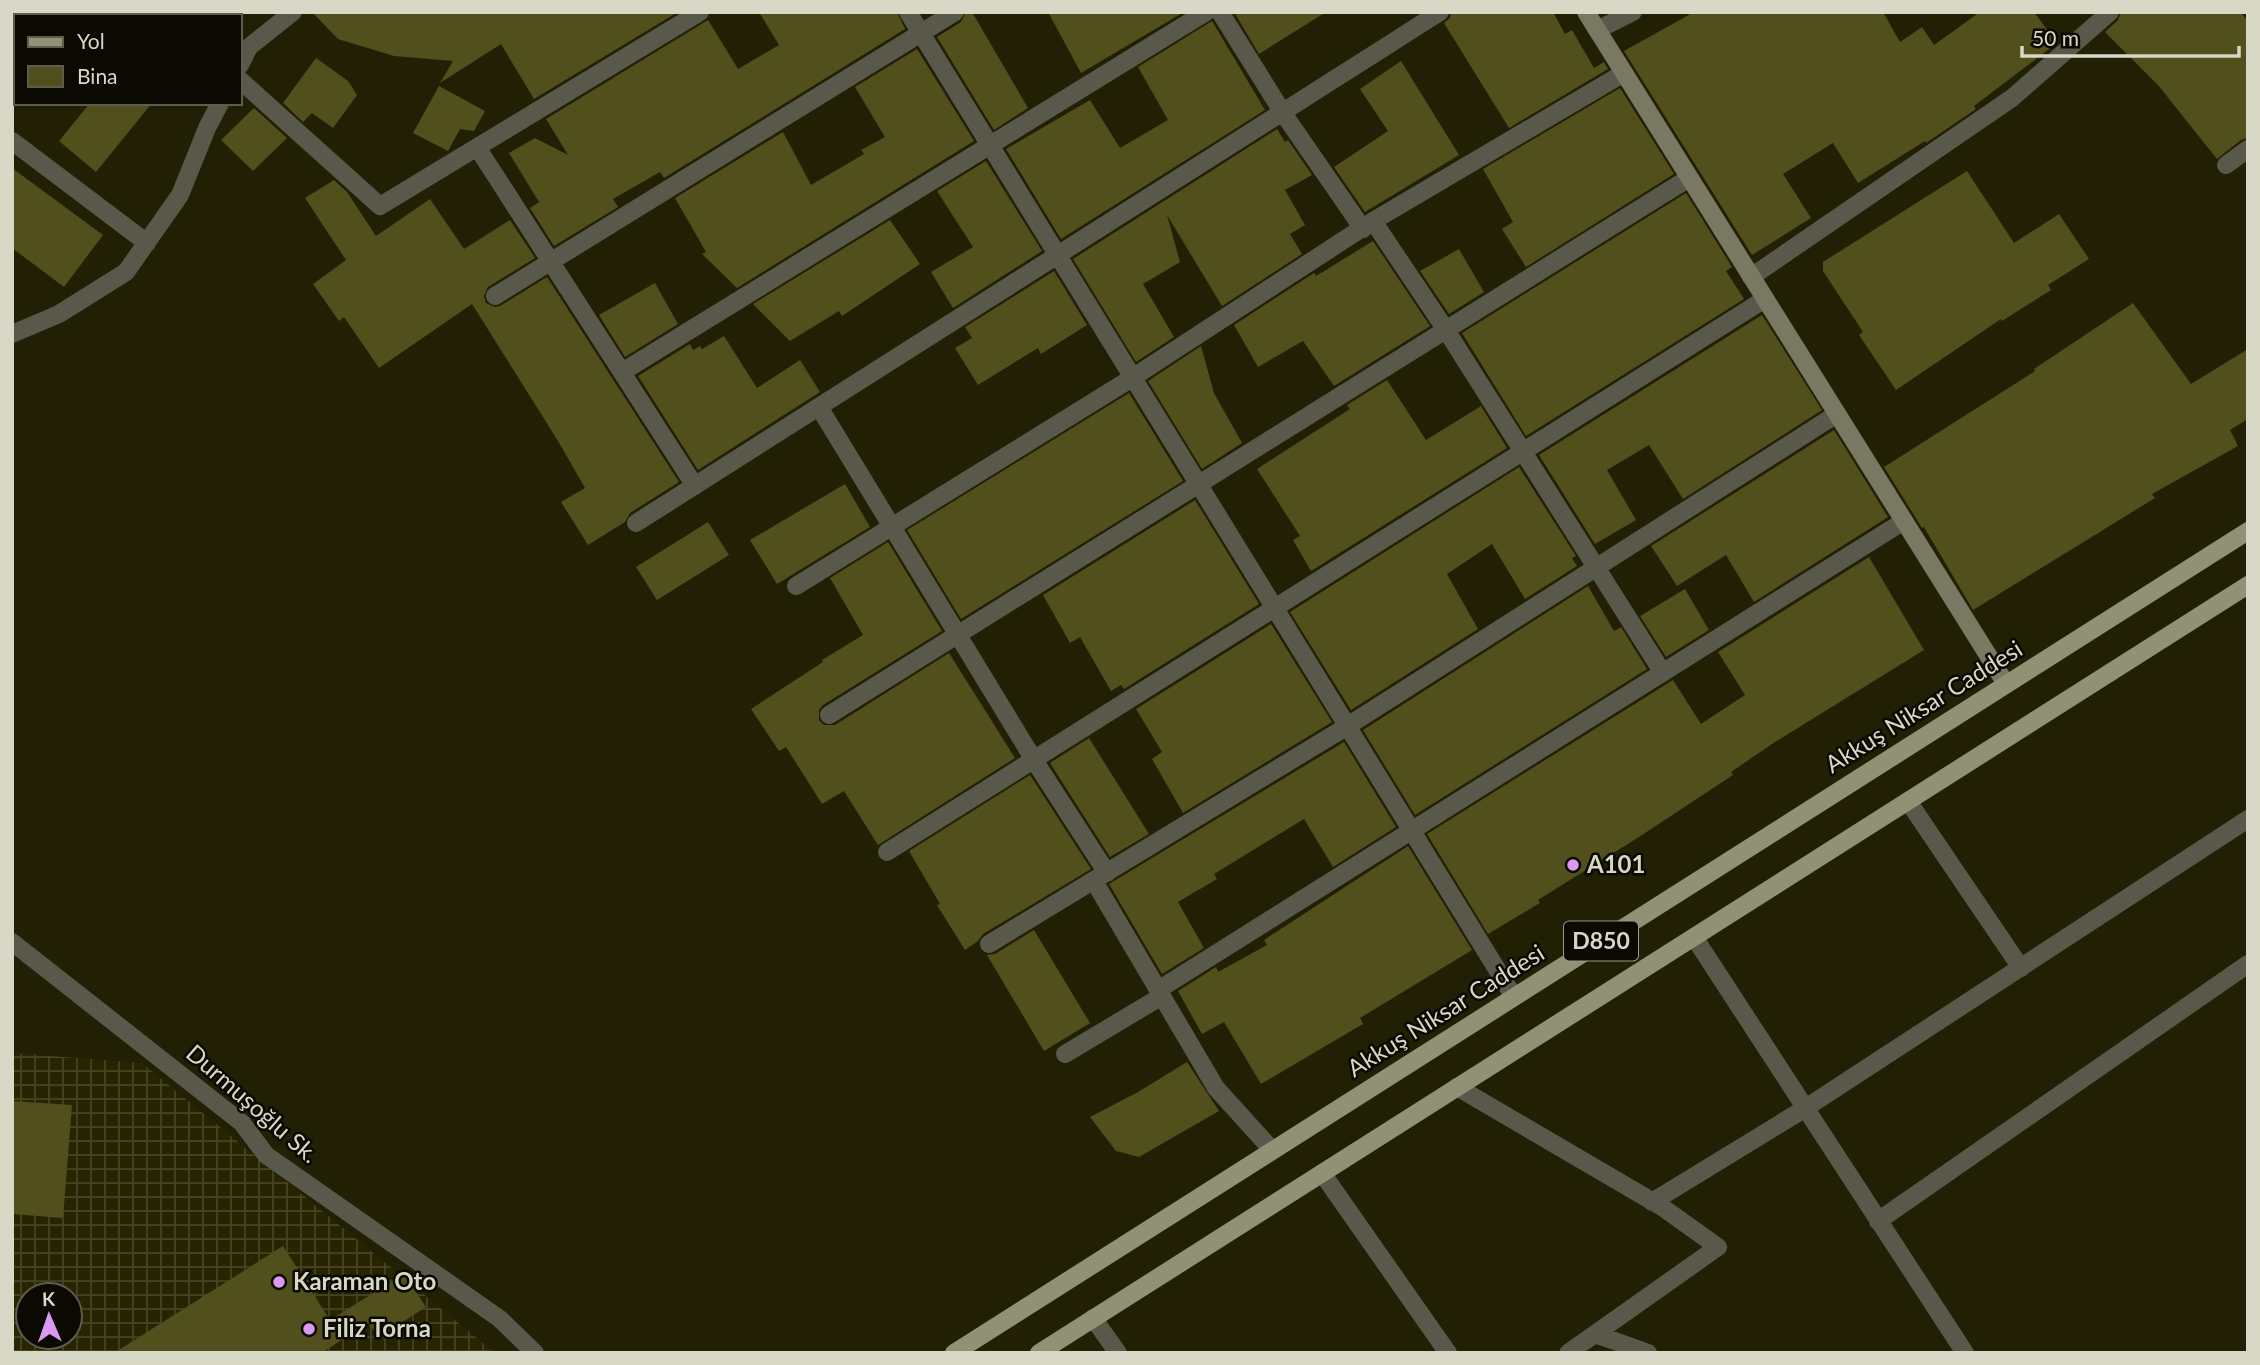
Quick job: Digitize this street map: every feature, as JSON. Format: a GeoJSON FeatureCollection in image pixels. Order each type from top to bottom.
{"type":"FeatureCollection","features":[{"type":"Feature","properties":{"kind":"main road","name":"Akkuş Niksar Caddesi"},"geometry":{"type":"LineString","coordinates":[[954,1353],[2248,531]]}},
{"type":"Feature","properties":{"kind":"main road","name":"D850"},"geometry":{"type":"LineString","coordinates":[[1039,1353],[2248,584]]}},
{"type":"Feature","properties":{"kind":"street"},"geometry":{"type":"LineString","coordinates":[[242,61],[249,47],[293,12]]}},
{"type":"Feature","properties":{"kind":"street"},"geometry":{"type":"LineString","coordinates":[[242,82],[380,206],[700,12]]}},
{"type":"Feature","properties":{"kind":"street"},"geometry":{"type":"LineString","coordinates":[[908,12],[1410,832],[1514,997]]}},
{"type":"Feature","properties":{"kind":"street"},"geometry":{"type":"LineString","coordinates":[[495,296],[955,12]]}},
{"type":"Feature","properties":{"kind":"street"},"geometry":{"type":"LineString","coordinates":[[622,372],[1206,12]]}},
{"type":"Feature","properties":{"kind":"street"},"geometry":{"type":"LineString","coordinates":[[1220,12],[1283,113],[1446,330],[1663,673]]}},
{"type":"Feature","properties":{"kind":"street"},"geometry":{"type":"LineString","coordinates":[[636,523],[1440,12]]}},
{"type":"Feature","properties":{"kind":"street"},"geometry":{"type":"LineString","coordinates":[[1586,12],[2006,684]]}},
{"type":"Feature","properties":{"kind":"street"},"geometry":{"type":"LineString","coordinates":[[1597,30],[1633,12]]}},
{"type":"Feature","properties":{"kind":"street"},"geometry":{"type":"LineString","coordinates":[[1751,277],[2012,98],[2109,12]]}},
{"type":"Feature","properties":{"kind":"street"},"geometry":{"type":"LineString","coordinates":[[796,586],[1132,378],[1368,225],[1624,73]]}},
{"type":"Feature","properties":{"kind":"street"},"geometry":{"type":"LineString","coordinates":[[12,334],[59,314],[126,272],[180,195],[219,105]]}},
{"type":"Feature","properties":{"kind":"street"},"geometry":{"type":"LineString","coordinates":[[12,141],[147,243]]}},
{"type":"Feature","properties":{"kind":"street"},"geometry":{"type":"LineString","coordinates":[[477,147],[695,486]]}},
{"type":"Feature","properties":{"kind":"street"},"geometry":{"type":"LineString","coordinates":[[2226,165],[2248,149]]}},
{"type":"Feature","properties":{"kind":"street"},"geometry":{"type":"LineString","coordinates":[[829,715],[1689,178]]}},
{"type":"Feature","properties":{"kind":"street"},"geometry":{"type":"LineString","coordinates":[[887,852],[1765,299]]}},
{"type":"Feature","properties":{"kind":"street"},"geometry":{"type":"LineString","coordinates":[[819,407],[1034,760],[1101,877],[1160,993],[1216,1088],[1272,1150]]}},
{"type":"Feature","properties":{"kind":"street"},"geometry":{"type":"LineString","coordinates":[[989,944],[1346,727],[1837,414]]}},
{"type":"Feature","properties":{"kind":"street"},"geometry":{"type":"LineString","coordinates":[[1065,1054],[1410,832],[1904,521]]}},
{"type":"Feature","properties":{"kind":"street"},"geometry":{"type":"LineString","coordinates":[[1908,801],[2021,968]]}},
{"type":"Feature","properties":{"kind":"street"},"geometry":{"type":"LineString","coordinates":[[1652,1202],[1804,1109],[2248,819]]}},
{"type":"Feature","properties":{"kind":"street"},"geometry":{"type":"LineString","coordinates":[[1694,937],[1965,1353]]}},
{"type":"Feature","properties":{"kind":"street","name":"Durmuşoğlu Sk."},"geometry":{"type":"LineString","coordinates":[[12,942],[242,1123],[266,1155],[500,1319],[535,1353]]}},
{"type":"Feature","properties":{"kind":"street"},"geometry":{"type":"LineString","coordinates":[[1878,1221],[2248,964]]}},
{"type":"Feature","properties":{"kind":"street"},"geometry":{"type":"LineString","coordinates":[[1457,1087],[1652,1202],[1718,1247],[1568,1353]]}},
{"type":"Feature","properties":{"kind":"street"},"geometry":{"type":"LineString","coordinates":[[1321,1173],[1448,1353]]}},
{"type":"Feature","properties":{"kind":"street"},"geometry":{"type":"LineString","coordinates":[[1093,1318],[1118,1353]]}},
{"type":"Feature","properties":{"kind":"street"},"geometry":{"type":"LineString","coordinates":[[1595,1334],[1648,1353]]}},
{"type":"Feature","properties":{"kind":"shaded area"},"geometry":{"type":"Polygon","coordinates":[[[12,1053],[142,1063],[495,1353],[12,1353],[12,1053]]]}},
{"type":"Feature","properties":{"kind":"building"},"geometry":{"type":"Polygon","coordinates":[[[312,12],[678,12],[534,99],[501,44],[440,83],[453,61],[394,56],[338,39],[312,12]]]}},
{"type":"Feature","properties":{"kind":"building"},"geometry":{"type":"Polygon","coordinates":[[[759,12],[897,12],[905,29],[664,178],[660,172],[613,199],[618,207],[554,246],[530,208],[539,202],[509,153],[535,138],[568,155],[546,119],[708,20],[738,69],[779,45],[759,12]]]}},
{"type":"Feature","properties":{"kind":"building"},"geometry":{"type":"Polygon","coordinates":[[[966,12],[972,12],[1028,108],[994,130],[937,37],[961,22],[966,12]]]}},
{"type":"Feature","properties":{"kind":"building"},"geometry":{"type":"Polygon","coordinates":[[[1048,12],[1184,12],[1081,73],[1048,12]]]}},
{"type":"Feature","properties":{"kind":"building"},"geometry":{"type":"Polygon","coordinates":[[[1234,12],[1326,12],[1259,54],[1234,12]]]}},
{"type":"Feature","properties":{"kind":"building"},"geometry":{"type":"Polygon","coordinates":[[[1451,12],[1553,12],[1565,34],[1572,30],[1594,68],[1604,62],[1608,69],[1509,128],[1444,23],[1450,18],[1451,12]]]}},
{"type":"Feature","properties":{"kind":"building"},"geometry":{"type":"Polygon","coordinates":[[[1694,12],[1883,12],[1900,42],[1922,27],[1934,45],[1980,12],[2034,12],[2057,43],[1974,106],[1976,109],[1926,143],[1925,141],[1858,183],[1833,143],[1783,174],[1811,218],[1752,255],[1624,51],[1694,12]]]}},
{"type":"Feature","properties":{"kind":"building"},"geometry":{"type":"Polygon","coordinates":[[[2121,12],[2240,12],[2248,21],[2248,138],[2241,140],[2217,159],[2158,85],[2105,32],[2118,20],[2121,12]]]}},
{"type":"Feature","properties":{"kind":"building"},"geometry":{"type":"Polygon","coordinates":[[[1212,21],[1265,110],[1061,239],[1006,149],[1090,100],[1120,148],[1168,120],[1138,67],[1212,21]]]}},
{"type":"Feature","properties":{"kind":"building"},"geometry":{"type":"Polygon","coordinates":[[[917,49],[974,141],[737,288],[702,254],[706,252],[675,198],[783,132],[811,185],[864,154],[861,150],[885,137],[855,87],[917,49]]]}},
{"type":"Feature","properties":{"kind":"building"},"geometry":{"type":"Polygon","coordinates":[[[316,58],[348,81],[357,95],[333,128],[312,113],[303,122],[283,103],[316,58]]]}},
{"type":"Feature","properties":{"kind":"building"},"geometry":{"type":"Polygon","coordinates":[[[1401,61],[1459,155],[1365,212],[1334,167],[1388,131],[1360,89],[1401,61]]]}},
{"type":"Feature","properties":{"kind":"building"},"geometry":{"type":"Polygon","coordinates":[[[439,86],[485,111],[474,131],[460,129],[448,151],[413,133],[439,86]]]}},
{"type":"Feature","properties":{"kind":"building"},"geometry":{"type":"Polygon","coordinates":[[[1620,88],[1674,174],[1526,267],[1502,229],[1513,222],[1483,169],[1620,88]]]}},
{"type":"Feature","properties":{"kind":"building"},"geometry":{"type":"Polygon","coordinates":[[[88,105],[150,105],[96,172],[59,141],[88,105]]]}},
{"type":"Feature","properties":{"kind":"building"},"geometry":{"type":"Polygon","coordinates":[[[254,108],[287,138],[253,171],[221,140],[254,108]]]}},
{"type":"Feature","properties":{"kind":"building"},"geometry":{"type":"Polygon","coordinates":[[[1277,129],[1312,175],[1285,190],[1305,225],[1290,234],[1302,254],[1222,306],[1167,215],[1180,262],[1143,284],[1174,337],[1136,362],[1073,259],[1277,129]]]}},
{"type":"Feature","properties":{"kind":"building"},"geometry":{"type":"Polygon","coordinates":[[[986,161],[1042,251],[953,308],[931,272],[973,247],[937,191],[986,161]]]}},
{"type":"Feature","properties":{"kind":"building"},"geometry":{"type":"Polygon","coordinates":[[[12,168],[103,235],[64,287],[12,248],[12,168]]]}},
{"type":"Feature","properties":{"kind":"building"},"geometry":{"type":"Polygon","coordinates":[[[1967,171],[2014,243],[2059,214],[2089,259],[2048,285],[2051,290],[2002,321],[2001,319],[1896,390],[1859,335],[1863,332],[1823,271],[1823,262],[1967,171]]]}},
{"type":"Feature","properties":{"kind":"building"},"geometry":{"type":"Polygon","coordinates":[[[334,180],[347,192],[376,236],[430,199],[464,249],[510,220],[535,258],[488,287],[484,296],[486,303],[500,306],[547,277],[679,482],[630,513],[625,522],[588,545],[561,502],[585,488],[472,304],[379,368],[344,317],[339,321],[313,284],[346,260],[305,198],[334,180]]]}},
{"type":"Feature","properties":{"kind":"building"},"geometry":{"type":"Polygon","coordinates":[[[1686,193],[1732,267],[1726,271],[1744,299],[1526,436],[1462,333],[1686,193]]]}},
{"type":"Feature","properties":{"kind":"building"},"geometry":{"type":"Polygon","coordinates":[[[890,220],[920,264],[842,316],[839,311],[790,341],[753,304],[890,220]]]}},
{"type":"Feature","properties":{"kind":"building"},"geometry":{"type":"Polygon","coordinates":[[[1373,241],[1430,326],[1334,386],[1303,341],[1258,367],[1234,325],[1314,273],[1316,276],[1373,241]]]}},
{"type":"Feature","properties":{"kind":"building"},"geometry":{"type":"Polygon","coordinates":[[[1459,249],[1484,292],[1449,314],[1420,271],[1459,249]]]}},
{"type":"Feature","properties":{"kind":"building"},"geometry":{"type":"Polygon","coordinates":[[[1054,271],[1087,325],[1041,354],[1038,348],[978,385],[955,348],[972,338],[965,327],[1054,271]]]}},
{"type":"Feature","properties":{"kind":"building"},"geometry":{"type":"Polygon","coordinates":[[[655,283],[678,324],[625,357],[599,315],[655,283]]]}},
{"type":"Feature","properties":{"kind":"building"},"geometry":{"type":"Polygon","coordinates":[[[2133,303],[2191,384],[2248,349],[2248,419],[2230,430],[2238,446],[2152,494],[2155,498],[1973,610],[1924,527],[1922,528],[1884,467],[2035,371],[2034,369],[2133,303]]]}},
{"type":"Feature","properties":{"kind":"building"},"geometry":{"type":"Polygon","coordinates":[[[1762,315],[1822,410],[1683,499],[1649,445],[1607,470],[1636,520],[1595,544],[1539,455],[1762,315]]]}},
{"type":"Feature","properties":{"kind":"building"},"geometry":{"type":"Polygon","coordinates":[[[724,336],[757,388],[800,360],[820,392],[698,470],[638,376],[690,344],[693,350],[700,346],[702,349],[724,336]]]}},
{"type":"Feature","properties":{"kind":"building"},"geometry":{"type":"Polygon","coordinates":[[[1201,346],[1214,393],[1242,443],[1202,469],[1148,381],[1201,346]]]}},
{"type":"Feature","properties":{"kind":"building"},"geometry":{"type":"Polygon","coordinates":[[[1387,380],[1426,440],[1481,406],[1507,448],[1311,571],[1293,540],[1300,536],[1257,469],[1350,409],[1347,405],[1387,380]]]}},
{"type":"Feature","properties":{"kind":"building"},"geometry":{"type":"Polygon","coordinates":[[[1129,393],[1183,481],[961,619],[907,530],[1129,393]]]}},
{"type":"Feature","properties":{"kind":"building"},"geometry":{"type":"Polygon","coordinates":[[[1834,430],[1888,517],[1754,602],[1726,555],[1677,586],[1651,546],[1834,430]]]}},
{"type":"Feature","properties":{"kind":"building"},"geometry":{"type":"Polygon","coordinates":[[[1519,467],[1576,556],[1572,558],[1577,566],[1525,599],[1492,544],[1447,574],[1478,629],[1351,710],[1290,612],[1519,467]]]}},
{"type":"Feature","properties":{"kind":"building"},"geometry":{"type":"Polygon","coordinates":[[[845,484],[870,527],[777,584],[750,540],[845,484]]]}},
{"type":"Feature","properties":{"kind":"building"},"geometry":{"type":"Polygon","coordinates":[[[1195,500],[1259,604],[1124,689],[1121,685],[1111,691],[1080,637],[1070,643],[1043,595],[1195,500]]]}},
{"type":"Feature","properties":{"kind":"building"},"geometry":{"type":"Polygon","coordinates":[[[708,522],[729,555],[657,600],[636,567],[708,522]]]}},
{"type":"Feature","properties":{"kind":"building"},"geometry":{"type":"Polygon","coordinates":[[[888,542],[942,631],[823,705],[819,710],[819,720],[824,725],[835,725],[949,653],[1015,758],[878,845],[844,791],[822,804],[786,747],[779,751],[751,709],[863,635],[830,578],[888,542]]]}},
{"type":"Feature","properties":{"kind":"building"},"geometry":{"type":"Polygon","coordinates":[[[1869,557],[1924,650],[1775,742],[1731,772],[1733,775],[1538,900],[1540,903],[1488,934],[1427,834],[1673,680],[1701,724],[1745,695],[1718,652],[1869,557]]]}},
{"type":"Feature","properties":{"kind":"building"},"geometry":{"type":"Polygon","coordinates":[[[1588,586],[1614,631],[1621,627],[1647,669],[1415,815],[1363,730],[1588,586]]]}},
{"type":"Feature","properties":{"kind":"building"},"geometry":{"type":"Polygon","coordinates":[[[1685,589],[1709,630],[1666,657],[1640,616],[1685,589]]]}},
{"type":"Feature","properties":{"kind":"building"},"geometry":{"type":"Polygon","coordinates":[[[1271,624],[1332,722],[1183,813],[1152,759],[1162,752],[1136,709],[1271,624]]]}},
{"type":"Feature","properties":{"kind":"building"},"geometry":{"type":"Polygon","coordinates":[[[1089,738],[1149,834],[1110,857],[1050,763],[1089,738]]]}},
{"type":"Feature","properties":{"kind":"building"},"geometry":{"type":"Polygon","coordinates":[[[1344,742],[1396,827],[1333,867],[1304,819],[1214,874],[1217,879],[1178,902],[1204,948],[1162,974],[1109,884],[1344,742]]]}},
{"type":"Feature","properties":{"kind":"building"},"geometry":{"type":"Polygon","coordinates":[[[1030,775],[1091,869],[983,934],[965,950],[937,905],[940,904],[909,851],[1030,775]]]}},
{"type":"Feature","properties":{"kind":"building"},"geometry":{"type":"Polygon","coordinates":[[[1408,846],[1472,950],[1360,1018],[1363,1024],[1261,1084],[1224,1022],[1202,1034],[1178,991],[1216,967],[1218,972],[1267,945],[1264,940],[1408,846]]]}},
{"type":"Feature","properties":{"kind":"building"},"geometry":{"type":"Polygon","coordinates":[[[1034,930],[1090,1023],[1044,1051],[987,955],[995,954],[1034,930]]]}},
{"type":"Feature","properties":{"kind":"building"},"geometry":{"type":"Polygon","coordinates":[[[1187,1062],[1219,1111],[1139,1157],[1116,1151],[1090,1117],[1187,1062]]]}},
{"type":"Feature","properties":{"kind":"building"},"geometry":{"type":"Polygon","coordinates":[[[12,1101],[72,1105],[63,1218],[12,1214],[12,1101]]]}},
{"type":"Feature","properties":{"kind":"building"},"geometry":{"type":"Polygon","coordinates":[[[283,1246],[330,1320],[404,1274],[426,1307],[378,1338],[369,1323],[321,1353],[114,1353],[283,1246]]]}},
{"type":"Feature","properties":{"kind":"place","name":"A101"},"geometry":{"type":"Point","coordinates":[1573,865]}},
{"type":"Feature","properties":{"kind":"place","name":"Karaman Oto"},"geometry":{"type":"Point","coordinates":[279,1282]}},
{"type":"Feature","properties":{"kind":"place","name":"Filiz Torna"},"geometry":{"type":"Point","coordinates":[309,1329]}}]}
